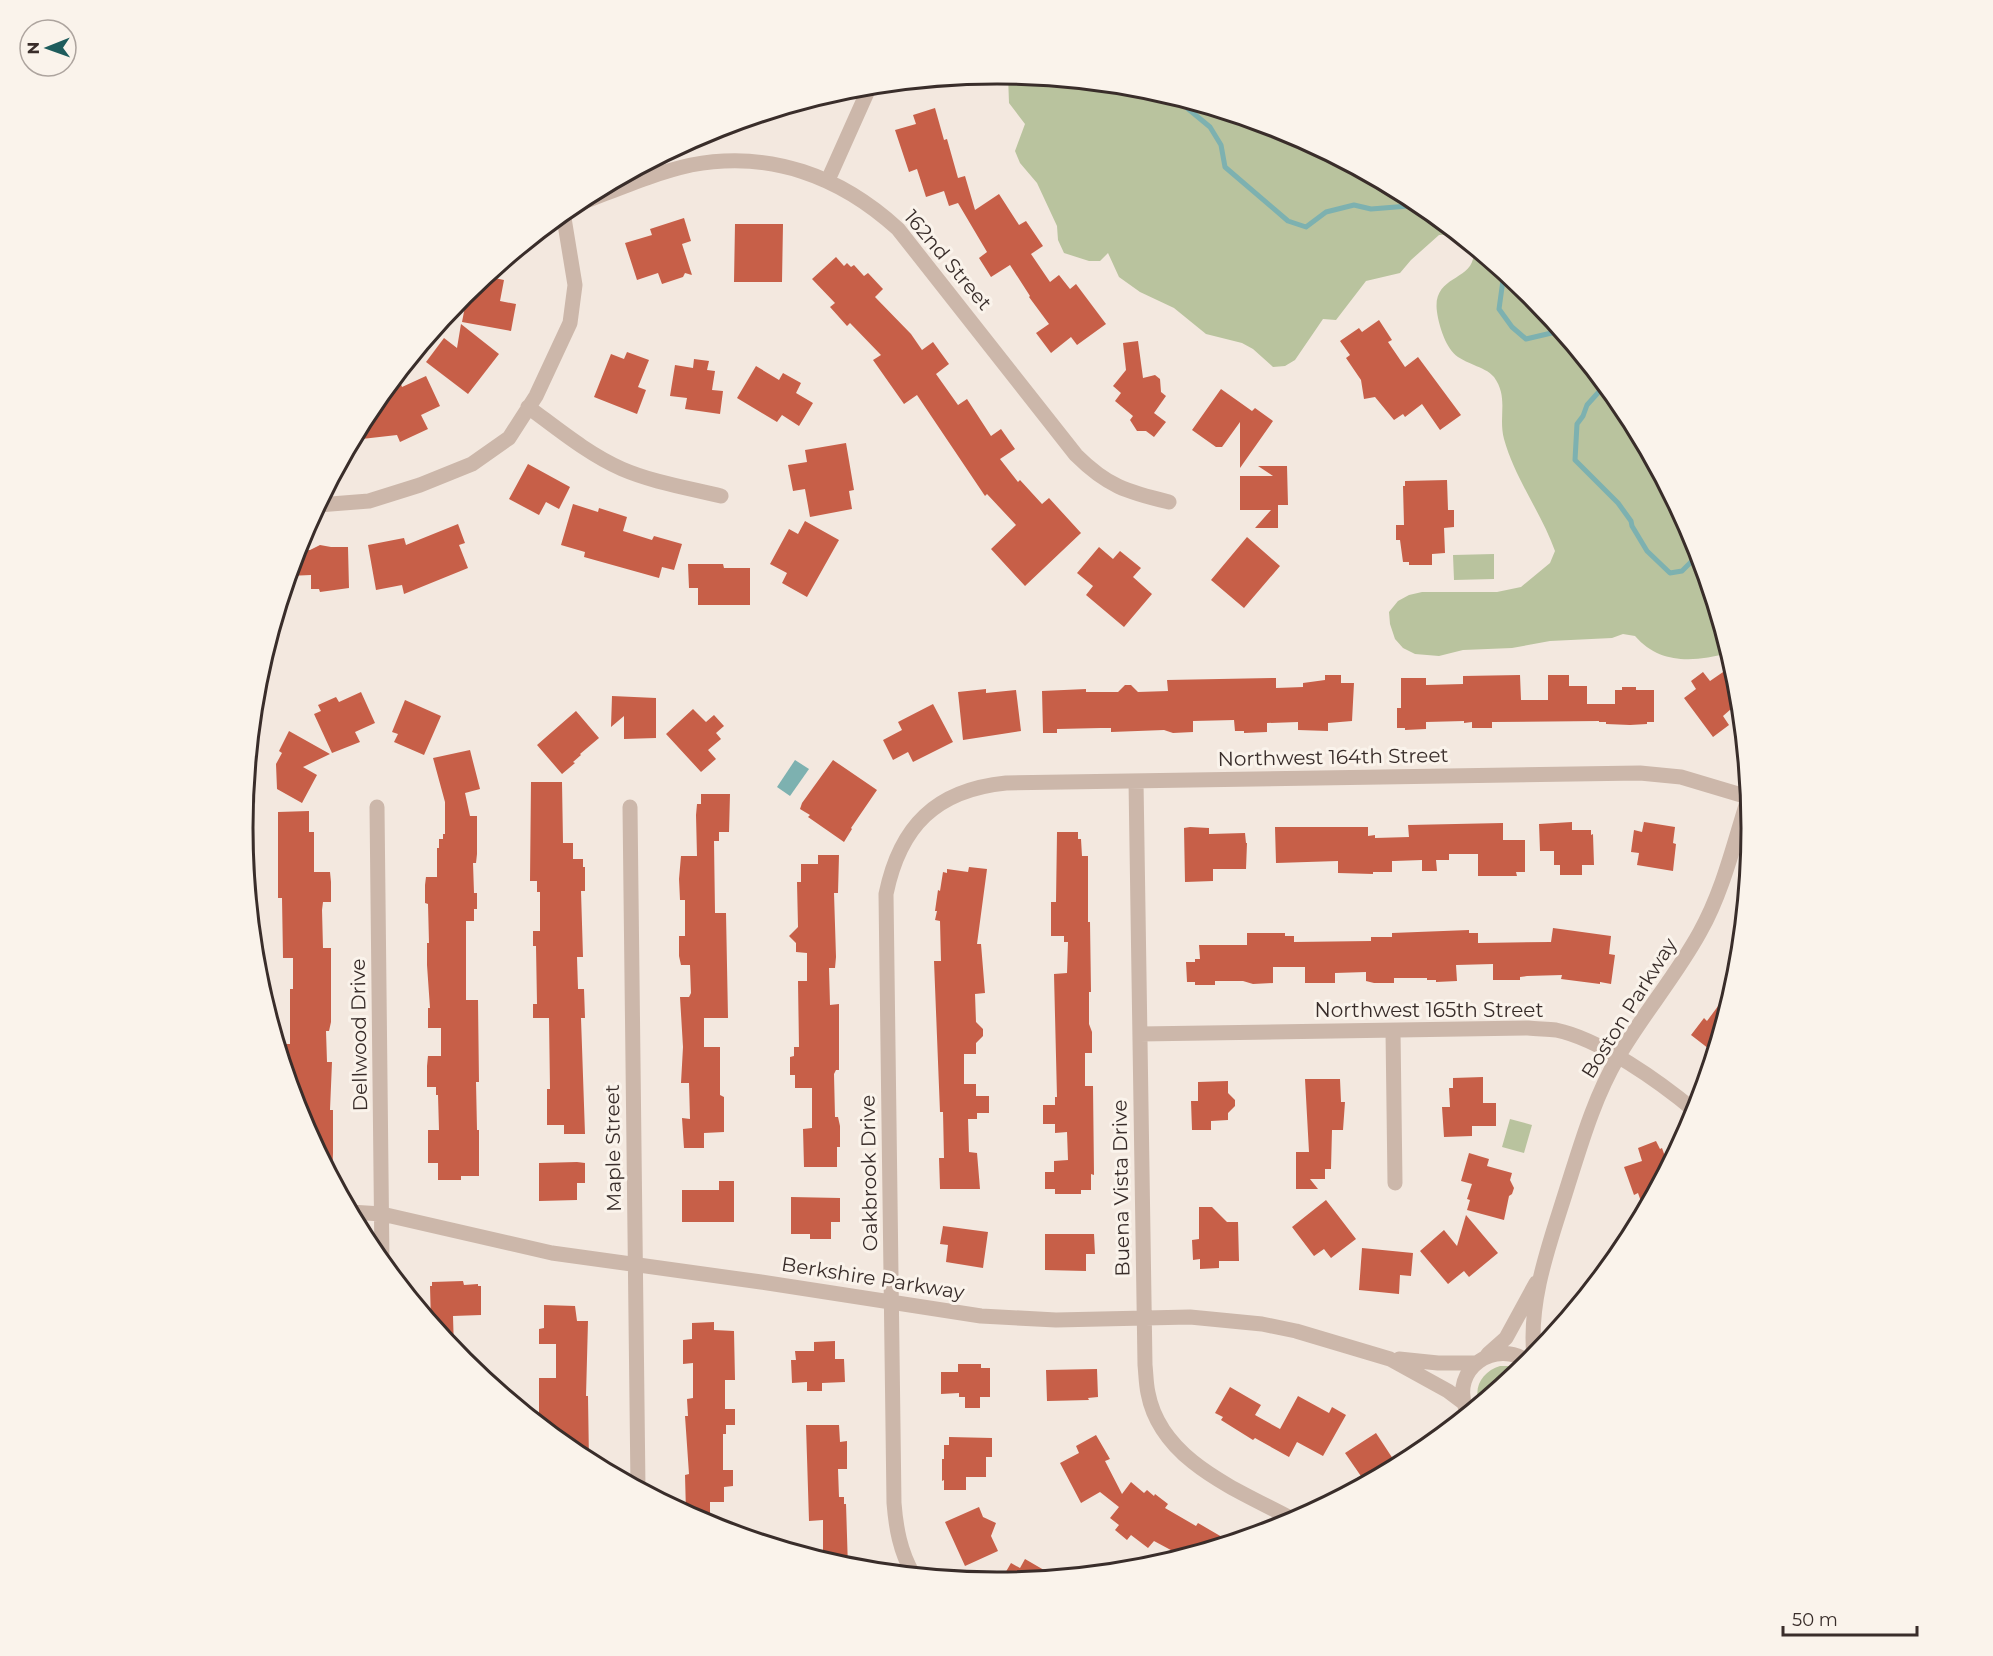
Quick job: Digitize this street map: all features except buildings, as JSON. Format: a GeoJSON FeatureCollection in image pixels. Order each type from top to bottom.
{"type":"FeatureCollection","features":[{"type":"Feature","properties":{"kind":"street"},"geometry":{"type":"LineString","coordinates":[[828,180],[866,96]]}},
{"type":"Feature","properties":{"kind":"street","name":"162nd Street"},"geometry":{"type":"LineString","coordinates":[[609,193],[668,172],[722,161],[757,162],[792,168],[828,180],[878,211],[898,229],[1076,455],[1095,473],[1128,492],[1169,502]]}},
{"type":"Feature","properties":{"kind":"street"},"geometry":{"type":"LineString","coordinates":[[327,504],[369,501],[420,485],[471,464],[509,438],[555,359],[570,323],[575,285],[565,223]]}},
{"type":"Feature","properties":{"kind":"street"},"geometry":{"type":"LineString","coordinates":[[528,407],[587,450],[623,469],[672,485],[721,496]]}},
{"type":"Feature","properties":{"kind":"street","name":"Northwest 164th Street"},"geometry":{"type":"LineString","coordinates":[[925,816],[942,802],[961,792],[983,785],[1006,783],[1640,773],[1681,777],[1740,795]]}},
{"type":"Feature","properties":{"kind":"street","name":"Buena Vista Drive"},"geometry":{"type":"LineString","coordinates":[[1136,781],[1144,1317],[1148,1395],[1160,1426],[1181,1452],[1207,1472],[1283,1514]]}},
{"type":"Feature","properties":{"kind":"street","name":"Dellwood Drive"},"geometry":{"type":"LineString","coordinates":[[377,807],[382,1247]]}},
{"type":"Feature","properties":{"kind":"street","name":"Maple Street"},"geometry":{"type":"LineString","coordinates":[[630,807],[638,1479]]}},
{"type":"Feature","properties":{"kind":"street","name":"Oakbrook Drive"},"geometry":{"type":"LineString","coordinates":[[910,1567],[901,1547],[896,1525],[886,894],[890,872],[898,851],[909,832],[925,816]]}},
{"type":"Feature","properties":{"kind":"street","name":"Boston Parkway"},"geometry":{"type":"LineString","coordinates":[[1533,1343],[1540,1275],[1586,1127],[1599,1094],[1617,1058],[1684,960],[1701,930],[1716,897],[1741,821]]}},
{"type":"Feature","properties":{"kind":"street","name":"Northwest 165th Street"},"geometry":{"type":"LineString","coordinates":[[1140,1034],[1528,1028],[1555,1030],[1576,1036],[1617,1058],[1660,1084],[1687,1105]]}},
{"type":"Feature","properties":{"kind":"street"},"geometry":{"type":"LineString","coordinates":[[1393,1031],[1395,1183]]}},
{"type":"Feature","properties":{"kind":"street","name":"Berkshire Parkway"},"geometry":{"type":"LineString","coordinates":[[360,1213],[382,1214],[552,1253],[1016,1320],[1190,1317],[1262,1324],[1296,1330],[1390,1359],[1432,1381],[1464,1406]]}},
{"type":"Feature","properties":{"kind":"street","name":"Boston Parkway"},"geometry":{"type":"LineString","coordinates":[[1465,1405],[1462,1392],[1469,1371],[1506,1338],[1540,1275]]}},
{"type":"Feature","properties":{"kind":"street","name":"Berkshire Parkway"},"geometry":{"type":"LineString","coordinates":[[1390,1359],[1447,1364],[1481,1360],[1507,1353],[1520,1356]]}},
{"type":"Feature","properties":{"kind":"green space"},"geometry":{"type":"Polygon","coordinates":[[[1008,85],[1094,90],[1142,98],[1236,123],[1326,161],[1369,184],[1410,209],[1445,235],[1439,235],[1400,273],[1366,281],[1336,320],[1323,319],[1295,360],[1285,366],[1273,367],[1253,349],[1242,343],[1206,334],[1174,308],[1140,292],[1119,277],[1108,253],[1100,261],[1089,261],[1064,253],[1058,240],[1057,226],[1037,183],[1020,163],[1015,151],[1025,124],[1009,103],[1008,85]]]}},
{"type":"Feature","properties":{"kind":"green space"},"geometry":{"type":"Polygon","coordinates":[[[1473,258],[1523,302],[1556,337],[1587,375],[1641,456],[1684,543],[1701,589],[1720,655],[1678,659],[1655,652],[1635,636],[1623,634],[1612,638],[1550,641],[1512,648],[1463,650],[1439,656],[1415,654],[1403,648],[1395,639],[1389,612],[1398,601],[1422,592],[1497,592],[1521,587],[1550,563],[1555,551],[1509,454],[1502,431],[1501,392],[1494,377],[1458,357],[1447,343],[1439,324],[1437,301],[1440,292],[1465,272],[1473,258]]]}},
{"type":"Feature","properties":{"kind":"green space"},"geometry":{"type":"Polygon","coordinates":[[[1494,554],[1494,579],[1454,580],[1453,555],[1494,554]]]}},
{"type":"Feature","properties":{"kind":"green space"},"geometry":{"type":"Polygon","coordinates":[[[1510,1119],[1532,1125],[1524,1153],[1502,1147],[1510,1119]]]}},
{"type":"Feature","properties":{"kind":"green space"},"geometry":{"type":"Polygon","coordinates":[[[1510,1366],[1478,1394],[1481,1380],[1494,1368],[1510,1366]]]}},
{"type":"Feature","properties":{"kind":"water"},"geometry":{"type":"Polygon","coordinates":[[[795,760],[809,769],[790,796],[777,787],[795,760]]]}},
{"type":"Feature","properties":{"kind":"waterway"},"geometry":{"type":"LineString","coordinates":[[1188,109],[1210,127],[1221,145],[1225,167],[1288,221],[1306,227],[1326,212],[1354,205],[1371,209],[1405,206]]}},
{"type":"Feature","properties":{"kind":"waterway"},"geometry":{"type":"LineString","coordinates":[[1503,283],[1499,309],[1512,327],[1526,339],[1552,333]]}},
{"type":"Feature","properties":{"kind":"waterway"},"geometry":{"type":"LineString","coordinates":[[1599,392],[1587,405],[1577,424],[1575,460],[1618,503],[1631,521],[1647,551],[1670,573],[1682,571],[1691,562]]}}]}
